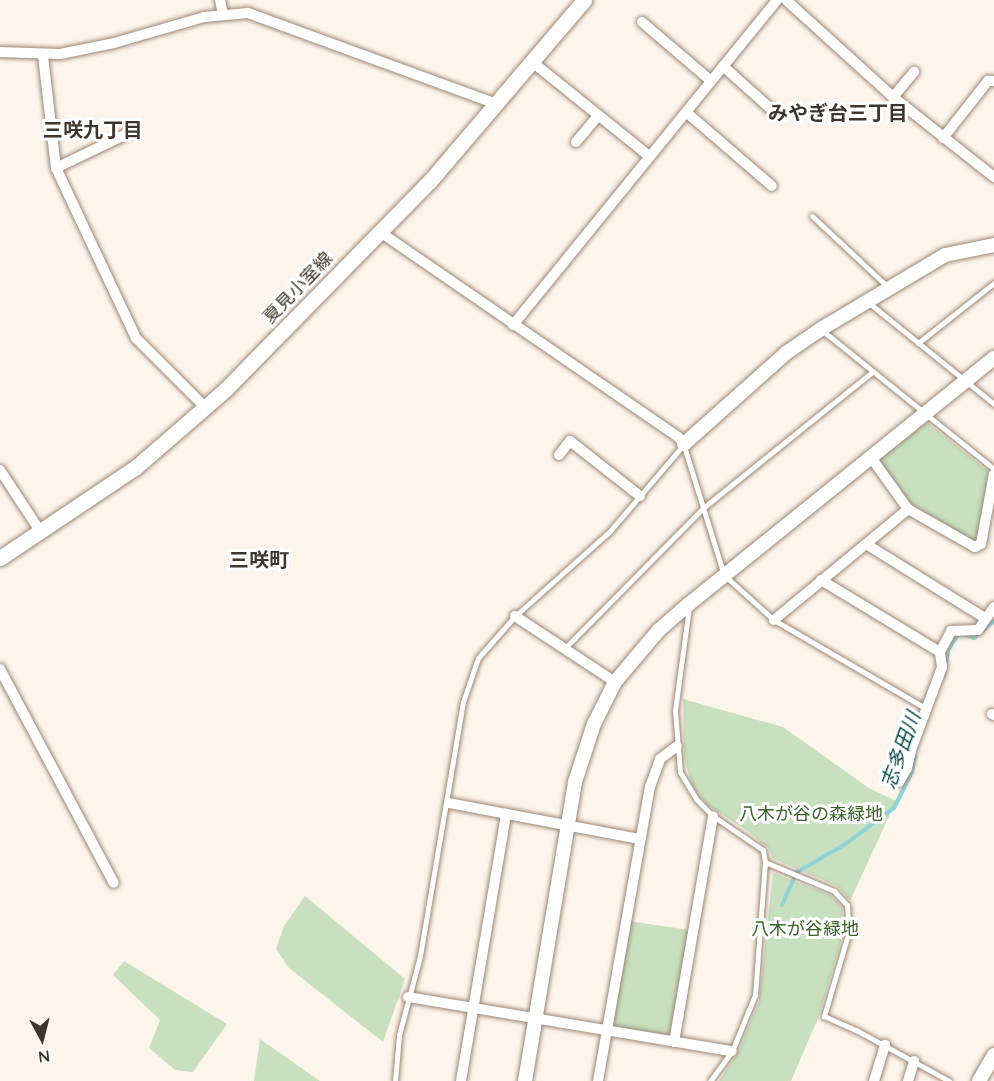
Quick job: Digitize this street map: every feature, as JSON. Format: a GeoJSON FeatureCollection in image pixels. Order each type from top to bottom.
{"type":"FeatureCollection","features":[{"type":"Feature","properties":{"kind":"main road","name":"夏見小室線"},"geometry":{"type":"LineString","coordinates":[[0,558],[136,466],[206,408],[380,232],[496,104],[584,0]]}},
{"type":"Feature","properties":{"kind":"street"},"geometry":{"type":"LineString","coordinates":[[220,0],[223,14]]}},
{"type":"Feature","properties":{"kind":"street"},"geometry":{"type":"LineString","coordinates":[[513,325],[648,155],[778,0],[943,138],[994,177]]}},
{"type":"Feature","properties":{"kind":"street"},"geometry":{"type":"LineString","coordinates":[[0,52],[43,56],[114,44],[223,14],[248,13],[496,104]]}},
{"type":"Feature","properties":{"kind":"street"},"geometry":{"type":"LineString","coordinates":[[642,22],[711,81]]}},
{"type":"Feature","properties":{"kind":"street"},"geometry":{"type":"LineString","coordinates":[[43,56],[56,168],[136,338],[206,408]]}},
{"type":"Feature","properties":{"kind":"street"},"geometry":{"type":"LineString","coordinates":[[531,61],[648,155]]}},
{"type":"Feature","properties":{"kind":"street"},"geometry":{"type":"LineString","coordinates":[[723,66],[773,111]]}},
{"type":"Feature","properties":{"kind":"street"},"geometry":{"type":"LineString","coordinates":[[893,97],[914,72]]}},
{"type":"Feature","properties":{"kind":"street"},"geometry":{"type":"LineString","coordinates":[[943,138],[988,81],[994,81]]}},
{"type":"Feature","properties":{"kind":"street"},"geometry":{"type":"LineString","coordinates":[[686,112],[772,186]]}},
{"type":"Feature","properties":{"kind":"street"},"geometry":{"type":"LineString","coordinates":[[576,142],[599,116]]}},
{"type":"Feature","properties":{"kind":"street"},"geometry":{"type":"LineString","coordinates":[[56,168],[127,134]]}},
{"type":"Feature","properties":{"kind":"street"},"geometry":{"type":"LineString","coordinates":[[380,232],[678,437],[684,444],[786,353],[821,329],[945,255],[994,245]]}},
{"type":"Feature","properties":{"kind":"street"},"geometry":{"type":"LineString","coordinates":[[525,1081],[568,825],[584,749],[615,682],[659,630],[689,604],[994,358]]}},
{"type":"Feature","properties":{"kind":"street"},"geometry":{"type":"LineString","coordinates":[[559,455],[570,441],[640,496]]}},
{"type":"Feature","properties":{"kind":"street"},"geometry":{"type":"LineString","coordinates":[[870,456],[908,509],[975,547],[981,544],[994,474]]}},
{"type":"Feature","properties":{"kind":"street"},"geometry":{"type":"LineString","coordinates":[[0,470],[40,531]]}},
{"type":"Feature","properties":{"kind":"street"},"geometry":{"type":"LineString","coordinates":[[774,620],[908,509]]}},
{"type":"Feature","properties":{"kind":"street"},"geometry":{"type":"LineString","coordinates":[[866,544],[985,618]]}},
{"type":"Feature","properties":{"kind":"street"},"geometry":{"type":"LineString","coordinates":[[821,580],[940,652]]}},
{"type":"Feature","properties":{"kind":"street"},"geometry":{"type":"LineString","coordinates":[[899,782],[907,768],[942,667],[940,652],[951,631],[978,630],[994,606]]}},
{"type":"Feature","properties":{"kind":"street"},"geometry":{"type":"LineString","coordinates":[[515,616],[615,682]]}},
{"type":"Feature","properties":{"kind":"street"},"geometry":{"type":"LineString","coordinates":[[0,669],[114,882]]}},
{"type":"Feature","properties":{"kind":"street"},"geometry":{"type":"LineString","coordinates":[[598,1081],[639,838],[660,759],[677,746]]}},
{"type":"Feature","properties":{"kind":"street"},"geometry":{"type":"LineString","coordinates":[[449,804],[639,838]]}},
{"type":"Feature","properties":{"kind":"street"},"geometry":{"type":"LineString","coordinates":[[461,1081],[506,814]]}},
{"type":"Feature","properties":{"kind":"street"},"geometry":{"type":"LineString","coordinates":[[674,1042],[713,816]]}},
{"type":"Feature","properties":{"kind":"street"},"geometry":{"type":"LineString","coordinates":[[408,997],[732,1052]]}},
{"type":"Feature","properties":{"kind":"street"},"geometry":{"type":"LineString","coordinates":[[874,1081],[885,1045]]}},
{"type":"Feature","properties":{"kind":"street"},"geometry":{"type":"LineString","coordinates":[[979,1081],[994,1055]]}},
{"type":"Feature","properties":{"kind":"street"},"geometry":{"type":"LineString","coordinates":[[908,1081],[914,1061]]}},
{"type":"Feature","properties":{"kind":"lane"},"geometry":{"type":"LineString","coordinates":[[812,216],[889,288]]}},
{"type":"Feature","properties":{"kind":"lane"},"geometry":{"type":"LineString","coordinates":[[918,343],[994,283]]}},
{"type":"Feature","properties":{"kind":"lane"},"geometry":{"type":"LineString","coordinates":[[867,302],[994,404]]}},
{"type":"Feature","properties":{"kind":"lane"},"geometry":{"type":"LineString","coordinates":[[821,329],[994,469]]}},
{"type":"Feature","properties":{"kind":"lane"},"geometry":{"type":"LineString","coordinates":[[565,648],[703,508],[872,372]]}},
{"type":"Feature","properties":{"kind":"lane"},"geometry":{"type":"LineString","coordinates":[[395,1081],[408,997],[420,956],[449,804],[463,702],[472,673],[487,646],[515,616],[610,531],[684,444]]}},
{"type":"Feature","properties":{"kind":"lane"},"geometry":{"type":"LineString","coordinates":[[684,444],[724,575],[774,620],[926,708]]}},
{"type":"Feature","properties":{"kind":"lane"},"geometry":{"type":"LineString","coordinates":[[689,604],[689,627],[675,710],[677,746],[687,787],[713,816],[763,850],[765,862],[755,994],[732,1052],[710,1081]]}},
{"type":"Feature","properties":{"kind":"lane"},"geometry":{"type":"LineString","coordinates":[[765,862],[834,891],[847,905],[849,931],[824,1016],[885,1045],[950,1081]]}},
{"type":"Feature","properties":{"kind":"green space"},"geometry":{"type":"Polygon","coordinates":[[[922,423],[929,424],[988,471],[979,538],[973,543],[908,503],[880,464],[880,458],[922,423]]]}},
{"type":"Feature","properties":{"kind":"green space","name":"八木が谷の森緑地"},"geometry":{"type":"Polygon","coordinates":[[[683,699],[783,727],[869,788],[896,801],[850,901],[837,886],[772,858],[769,849],[750,833],[706,804],[692,786],[684,757],[683,699]]]}},
{"type":"Feature","properties":{"kind":"green space","name":"八木が谷緑地"},"geometry":{"type":"Polygon","coordinates":[[[773,873],[830,895],[842,907],[844,931],[819,1016],[791,1081],[719,1081],[739,1050],[759,1001],[773,873]]]}},
{"type":"Feature","properties":{"kind":"green space"},"geometry":{"type":"Polygon","coordinates":[[[305,896],[405,979],[383,1042],[289,968],[276,949],[284,926],[305,896]]]}},
{"type":"Feature","properties":{"kind":"green space"},"geometry":{"type":"Polygon","coordinates":[[[629,921],[689,930],[671,1033],[667,1037],[615,1029],[613,1023],[629,921]]]}},
{"type":"Feature","properties":{"kind":"green space"},"geometry":{"type":"Polygon","coordinates":[[[124,961],[227,1024],[193,1072],[175,1070],[149,1048],[160,1020],[113,975],[124,961]]]}},
{"type":"Feature","properties":{"kind":"green space"},"geometry":{"type":"Polygon","coordinates":[[[260,1039],[320,1081],[254,1081],[260,1039]]]}},
{"type":"Feature","properties":{"kind":"waterway","name":"志多田川"},"geometry":{"type":"LineString","coordinates":[[944,676],[948,650],[959,633],[974,638],[994,621]]}},
{"type":"Feature","properties":{"kind":"waterway","name":"志多田川"},"geometry":{"type":"LineString","coordinates":[[782,905],[797,872],[844,845],[894,808],[912,772],[915,756]]}},
{"type":"Feature","properties":{"kind":"district","name":"みやぎ台三丁目"},"geometry":{"type":"Point","coordinates":[838,112]}},
{"type":"Feature","properties":{"kind":"district","name":"三咲九丁目"},"geometry":{"type":"Point","coordinates":[93,129]}},
{"type":"Feature","properties":{"kind":"district","name":"三咲町"},"geometry":{"type":"Point","coordinates":[259,559]}}]}
